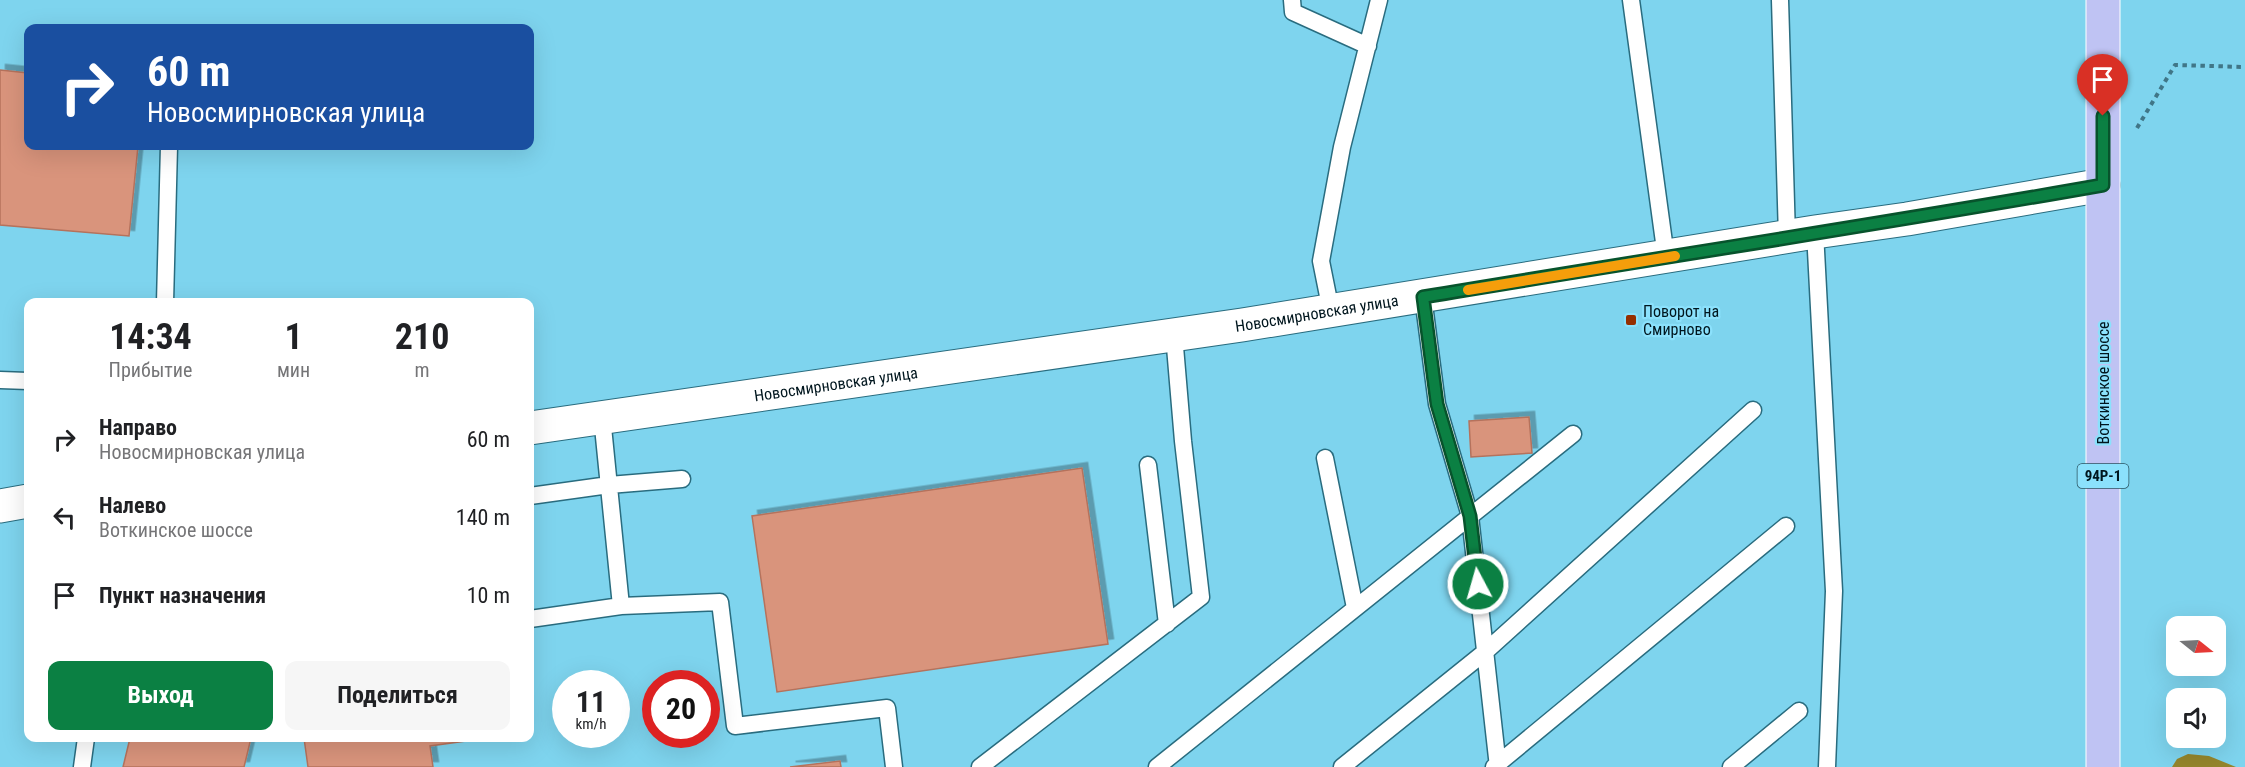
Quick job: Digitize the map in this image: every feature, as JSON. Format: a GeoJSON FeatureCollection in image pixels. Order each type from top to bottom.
{"type":"FeatureCollection","features":[{"type":"Feature","properties":{"kind":"main road","name":"Воткинское шоссе"},"geometry":{"type":"LineString","coordinates":[[2103,0],[2103,767]]}},
{"type":"Feature","properties":{"kind":"street","name":"Новосмирновская улица"},"geometry":{"type":"LineString","coordinates":[[534,427],[1423,297],[2103,185]]}},
{"type":"Feature","properties":{"kind":"street"},"geometry":{"type":"LineString","coordinates":[[0,506],[24,502]]}},
{"type":"Feature","properties":{"kind":"lane"},"geometry":{"type":"LineString","coordinates":[[1292,0],[1293,12],[1368,46]]}},
{"type":"Feature","properties":{"kind":"lane"},"geometry":{"type":"LineString","coordinates":[[1331,311],[1321,261],[1342,147],[1379,0]]}},
{"type":"Feature","properties":{"kind":"lane"},"geometry":{"type":"LineString","coordinates":[[1631,0],[1666,257]]}},
{"type":"Feature","properties":{"kind":"lane"},"geometry":{"type":"LineString","coordinates":[[1780,0],[1834,591],[1827,767]]}},
{"type":"Feature","properties":{"kind":"lane"},"geometry":{"type":"LineString","coordinates":[[165,298],[169,150]]}},
{"type":"Feature","properties":{"kind":"lane"},"geometry":{"type":"LineString","coordinates":[[1423,297],[1437,404],[1470,516],[1496,766]]}},
{"type":"Feature","properties":{"kind":"lane"},"geometry":{"type":"LineString","coordinates":[[980,767],[1201,597],[1183,441],[1174,335]]}},
{"type":"Feature","properties":{"kind":"lane"},"geometry":{"type":"LineString","coordinates":[[0,380],[24,381]]}},
{"type":"Feature","properties":{"kind":"lane"},"geometry":{"type":"LineString","coordinates":[[1342,767],[1485,652],[1753,411]]}},
{"type":"Feature","properties":{"kind":"lane"},"geometry":{"type":"LineString","coordinates":[[602,417],[621,606]]}},
{"type":"Feature","properties":{"kind":"lane"},"geometry":{"type":"LineString","coordinates":[[1157,767],[1573,434]]}},
{"type":"Feature","properties":{"kind":"lane"},"geometry":{"type":"LineString","coordinates":[[1325,458],[1355,608]]}},
{"type":"Feature","properties":{"kind":"lane"},"geometry":{"type":"LineString","coordinates":[[1148,465],[1167,624]]}},
{"type":"Feature","properties":{"kind":"lane"},"geometry":{"type":"LineString","coordinates":[[534,495],[609,485],[682,479]]}},
{"type":"Feature","properties":{"kind":"lane"},"geometry":{"type":"LineString","coordinates":[[1496,766],[1786,526]]}},
{"type":"Feature","properties":{"kind":"lane"},"geometry":{"type":"LineString","coordinates":[[534,618],[621,606],[720,602],[735,726],[887,708],[894,767]]}},
{"type":"Feature","properties":{"kind":"lane"},"geometry":{"type":"LineString","coordinates":[[1731,767],[1799,711]]}},
{"type":"Feature","properties":{"kind":"lane"},"geometry":{"type":"LineString","coordinates":[[82,767],[85,742]]}},
{"type":"Feature","properties":{"kind":"path"},"geometry":{"type":"LineString","coordinates":[[2133,135],[2175,65],[2245,68]]}},
{"type":"Feature","properties":{"kind":"shaded area"},"geometry":{"type":"Polygon","coordinates":[[[2188,754],[2209,756],[2236,767],[2172,767],[2177,759],[2188,754]]]}},
{"type":"Feature","properties":{"kind":"building"},"geometry":{"type":"Polygon","coordinates":[[[0,70],[24,73],[24,150],[138,150],[129,236],[0,225],[0,70]]]}},
{"type":"Feature","properties":{"kind":"building"},"geometry":{"type":"Polygon","coordinates":[[[1529,417],[1532,453],[1471,457],[1469,421],[1529,417]]]}},
{"type":"Feature","properties":{"kind":"building"},"geometry":{"type":"Polygon","coordinates":[[[1082,468],[1108,644],[777,692],[752,516],[1082,468]]]}},
{"type":"Feature","properties":{"kind":"building"},"geometry":{"type":"Polygon","coordinates":[[[129,742],[250,742],[244,767],[123,767],[129,742]]]}},
{"type":"Feature","properties":{"kind":"building"},"geometry":{"type":"Polygon","coordinates":[[[305,742],[459,742],[430,746],[433,767],[308,767],[305,742]]]}},
{"type":"Feature","properties":{"kind":"building"},"geometry":{"type":"Polygon","coordinates":[[[840,761],[841,767],[790,767],[840,761]]]}},
{"type":"Feature","properties":{"kind":"slow traffic"},"geometry":{"type":"LineString","coordinates":[[1468,290],[1675,256]]}},
{"type":"Feature","properties":{"kind":"place","name":"Поворот на Смирново"},"geometry":{"type":"Point","coordinates":[1631,320]}},
{"type":"Feature","properties":{"kind":"route"},"geometry":{"type":"LineString","coordinates":[[1478,584],[1470,516],[1437,404],[1423,297],[2103,185],[2103,116]]}}]}
